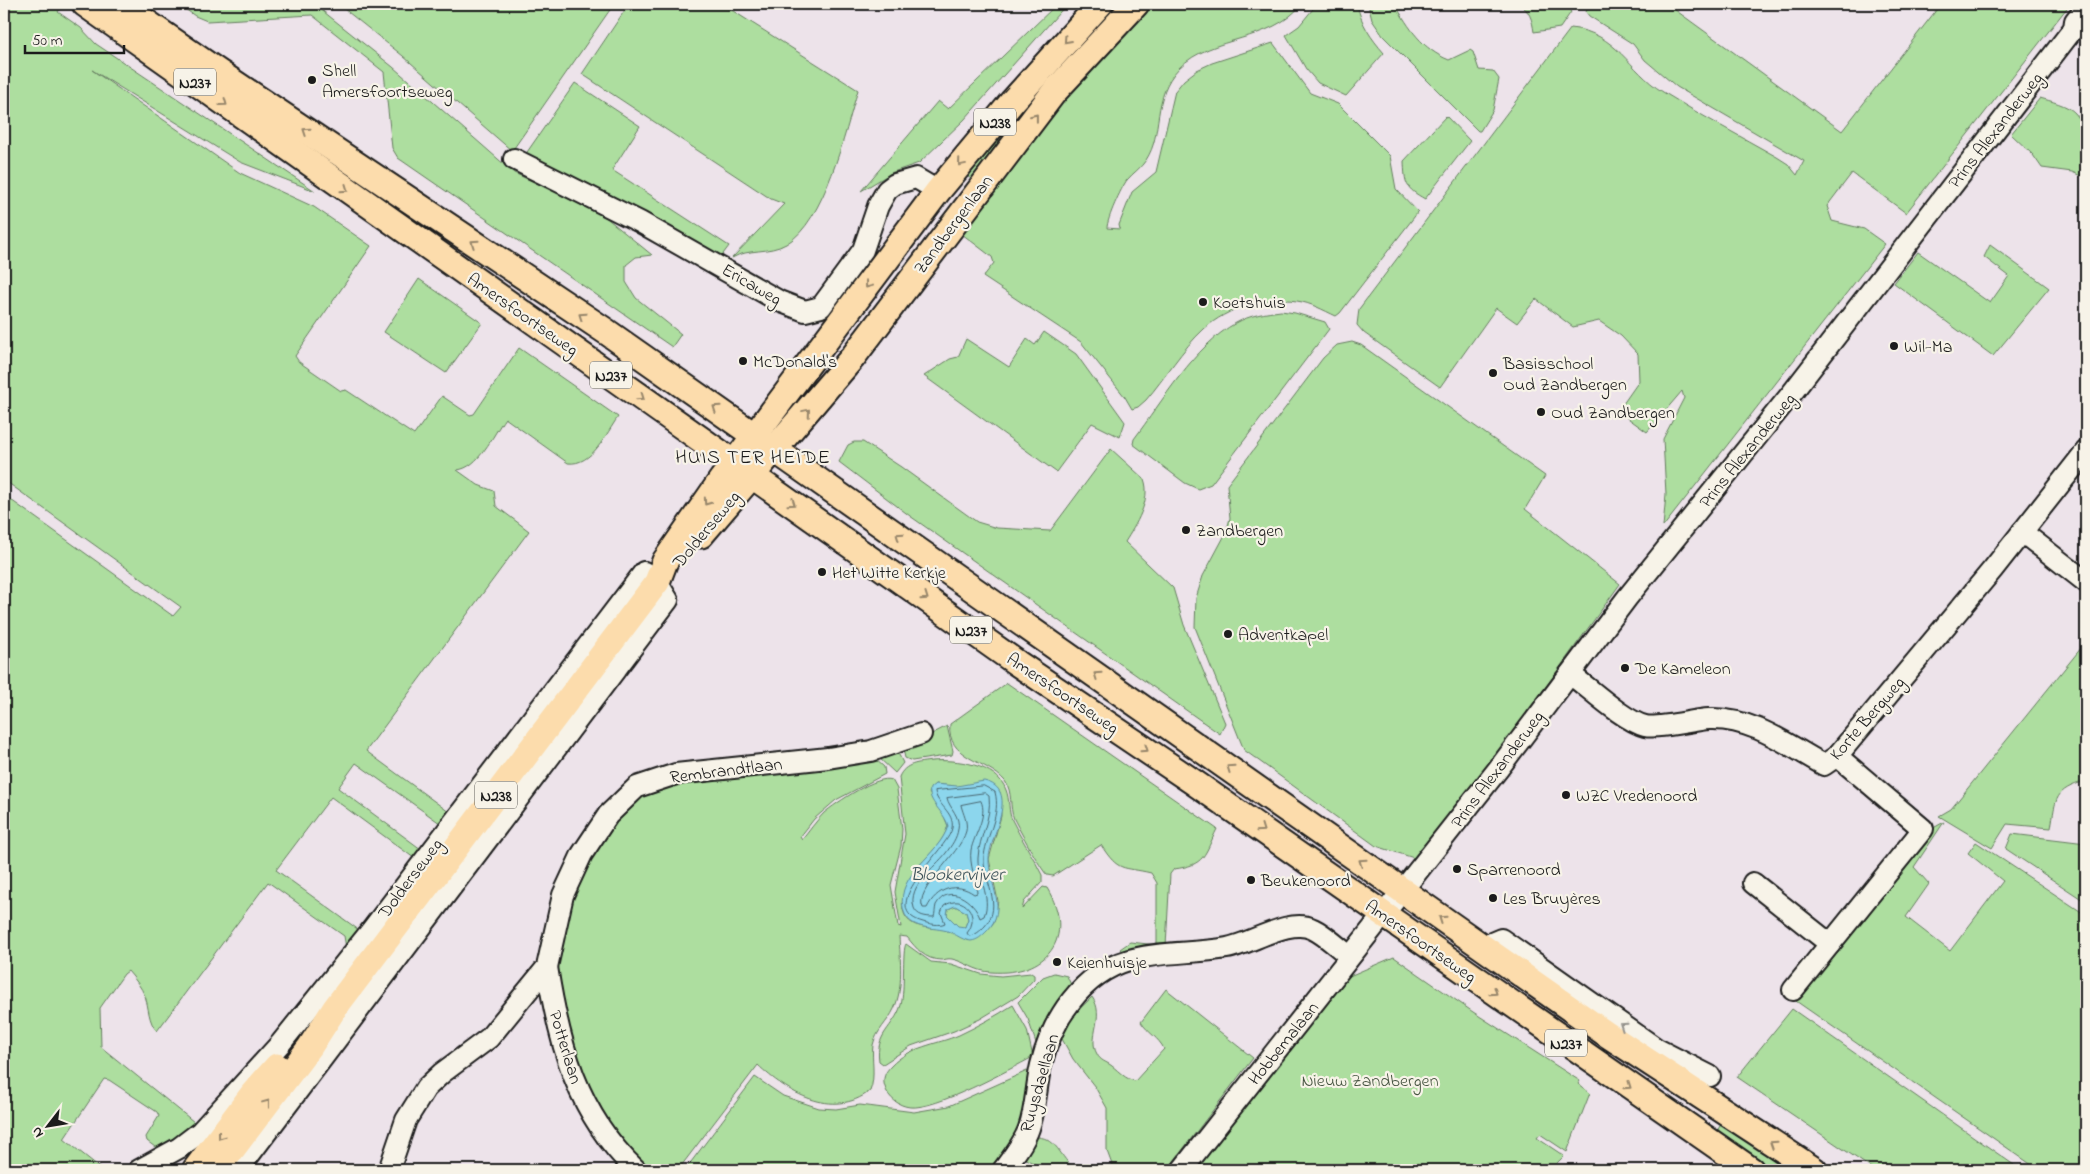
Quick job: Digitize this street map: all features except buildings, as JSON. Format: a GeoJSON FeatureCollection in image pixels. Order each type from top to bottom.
{"type":"FeatureCollection","features":[{"type":"Feature","properties":{"kind":"main road","name":"Amersfoortseweg"},"geometry":{"type":"LineString","coordinates":[[85,4],[744,468],[1017,663],[1751,1170]]}},
{"type":"Feature","properties":{"kind":"main road","name":"Amersfoortseweg"},"geometry":{"type":"LineString","coordinates":[[120,4],[766,442],[1482,947],[1698,1096],[1814,1170]]}},
{"type":"Feature","properties":{"kind":"main road","name":"Zandbergenlaan"},"geometry":{"type":"LineString","coordinates":[[766,442],[938,191],[1012,102],[1100,4]]}},
{"type":"Feature","properties":{"kind":"main road","name":"Zandbergenlaan"},"geometry":{"type":"LineString","coordinates":[[766,442],[853,357],[1054,92],[1136,4]]}},
{"type":"Feature","properties":{"kind":"main road"},"geometry":{"type":"LineString","coordinates":[[938,191],[962,212]]}},
{"type":"Feature","properties":{"kind":"main road","name":"N238"},"geometry":{"type":"LineString","coordinates":[[744,468],[766,442]]}},
{"type":"Feature","properties":{"kind":"main road","name":"Dolderseweg"},"geometry":{"type":"LineString","coordinates":[[217,1170],[310,1047],[335,1008],[657,582],[665,561],[744,468]]}},
{"type":"Feature","properties":{"kind":"main road","name":"Dolderseweg"},"geometry":{"type":"LineString","coordinates":[[195,1170],[253,1093],[300,1040],[335,1008]]}},
{"type":"Feature","properties":{"kind":"street","name":"Prins Alexanderweg"},"geometry":{"type":"LineString","coordinates":[[1383,914],[1499,768],[1626,598],[2080,33],[2075,21],[2086,7]]}},
{"type":"Feature","properties":{"kind":"street","name":"Ericaweg"},"geometry":{"type":"LineString","coordinates":[[514,159],[640,222],[779,301],[805,311],[820,307],[862,250],[878,206],[887,190],[895,184],[916,178],[938,191]]}},
{"type":"Feature","properties":{"kind":"street","name":"Korte Bergweg"},"geometry":{"type":"LineString","coordinates":[[1570,674],[1626,716],[1645,726],[1710,719],[1730,720],[1754,726],[1824,765],[1837,756],[2022,532],[2086,451]]}},
{"type":"Feature","properties":{"kind":"street"},"geometry":{"type":"LineString","coordinates":[[2022,532],[2086,582]]}},
{"type":"Feature","properties":{"kind":"street","name":"Dolderseweg"},"geometry":{"type":"LineString","coordinates":[[139,1170],[179,1148],[200,1132],[281,1043],[370,932],[644,572],[657,582],[668,600],[238,1170]]}},
{"type":"Feature","properties":{"kind":"street","name":"Rembrandtlaan"},"geometry":{"type":"LineString","coordinates":[[389,1170],[406,1120],[426,1088],[489,1038],[547,967],[563,895],[582,854],[608,815],[637,787],[676,774],[871,752],[922,734]]}},
{"type":"Feature","properties":{"kind":"street"},"geometry":{"type":"LineString","coordinates":[[1793,990],[1923,829],[1837,756]]}},
{"type":"Feature","properties":{"kind":"street"},"geometry":{"type":"LineString","coordinates":[[1754,883],[1830,944]]}},
{"type":"Feature","properties":{"kind":"street","name":"Hobbemalaan"},"geometry":{"type":"LineString","coordinates":[[1182,1170],[1383,914]]}},
{"type":"Feature","properties":{"kind":"street","name":"Ruysdaellaan"},"geometry":{"type":"LineString","coordinates":[[1003,1170],[1028,1130],[1037,1097],[1041,1065],[1063,1010],[1085,986],[1108,969],[1128,960],[1227,948],[1279,929],[1297,926],[1312,928],[1350,956]]}},
{"type":"Feature","properties":{"kind":"street","name":"Amersfoortseweg"},"geometry":{"type":"LineString","coordinates":[[1482,947],[1501,939],[1657,1049],[1710,1076]]}},
{"type":"Feature","properties":{"kind":"street","name":"Potterlaan"},"geometry":{"type":"LineString","coordinates":[[547,967],[561,1043],[574,1081],[606,1135],[636,1170]]}},
{"type":"Feature","properties":{"kind":"green space"},"geometry":{"type":"Polygon","coordinates":[[[4,4],[63,4],[58,12],[81,28],[96,44],[315,191],[240,162],[92,70],[240,173],[314,207],[371,246],[295,356],[299,362],[341,391],[346,390],[414,435],[442,396],[470,415],[474,414],[519,348],[618,417],[598,448],[577,463],[568,463],[505,418],[479,457],[465,468],[457,470],[478,485],[494,491],[496,506],[529,531],[366,751],[453,815],[444,826],[356,763],[338,788],[425,852],[418,861],[331,797],[276,870],[363,933],[347,954],[344,936],[268,882],[157,1031],[152,1023],[142,989],[128,971],[124,974],[100,1008],[101,1047],[199,1126],[163,1153],[147,1141],[146,1137],[159,1116],[157,1112],[109,1080],[104,1079],[64,1139],[103,1170],[4,1170],[4,495],[173,616],[181,607],[4,480],[4,4]]]}},
{"type":"Feature","properties":{"kind":"green space"},"geometry":{"type":"Polygon","coordinates":[[[178,4],[314,4],[393,67],[514,173],[598,211],[652,255],[636,257],[626,265],[626,282],[636,298],[681,334],[672,347],[398,158],[392,148],[384,72],[312,15],[207,21],[195,16],[178,4]]]}},
{"type":"Feature","properties":{"kind":"green space"},"geometry":{"type":"Polygon","coordinates":[[[338,4],[614,4],[512,151],[403,56],[338,4]]]}},
{"type":"Feature","properties":{"kind":"green space"},"geometry":{"type":"Polygon","coordinates":[[[629,4],[722,4],[858,90],[840,151],[822,197],[812,217],[800,233],[786,244],[772,249],[745,253],[732,258],[784,204],[771,199],[582,74],[629,4]]]}},
{"type":"Feature","properties":{"kind":"green space"},"geometry":{"type":"Polygon","coordinates":[[[1057,4],[1067,4],[964,120],[919,163],[893,172],[861,191],[938,101],[948,109],[1057,4]]]}},
{"type":"Feature","properties":{"kind":"green space"},"geometry":{"type":"Polygon","coordinates":[[[1113,4],[1131,4],[975,181],[963,174],[1113,4]]]}},
{"type":"Feature","properties":{"kind":"green space"},"geometry":{"type":"Polygon","coordinates":[[[1150,4],[1302,4],[1289,17],[1274,26],[1208,49],[1193,57],[1179,68],[1170,79],[1165,91],[1151,149],[1144,163],[1124,184],[1107,228],[1120,229],[1119,225],[1132,192],[1156,172],[1175,91],[1184,80],[1197,70],[1212,63],[1273,43],[1310,93],[1338,104],[1390,156],[1396,189],[1418,212],[1336,316],[1307,303],[1285,300],[1272,300],[1247,305],[1224,315],[1204,329],[1188,345],[1146,400],[1138,407],[1132,409],[1125,397],[1081,342],[983,277],[994,263],[992,257],[962,234],[960,220],[1108,47],[1150,4]]]}},
{"type":"Feature","properties":{"kind":"green space"},"geometry":{"type":"Polygon","coordinates":[[[1317,4],[1357,4],[1367,30],[1384,53],[1346,96],[1318,83],[1306,69],[1286,35],[1299,26],[1317,4]]]}},
{"type":"Feature","properties":{"kind":"green space"},"geometry":{"type":"Polygon","coordinates":[[[1368,4],[1395,4],[1417,37],[1431,50],[1449,60],[1470,50],[1473,52],[1479,70],[1493,71],[1499,79],[1493,110],[1480,131],[1383,36],[1372,20],[1368,4]]]}},
{"type":"Feature","properties":{"kind":"green space"},"geometry":{"type":"Polygon","coordinates":[[[1519,4],[1565,4],[1571,12],[1560,28],[1534,32],[1530,16],[1519,4]]]}},
{"type":"Feature","properties":{"kind":"green space"},"geometry":{"type":"Polygon","coordinates":[[[1589,4],[1667,4],[1842,131],[1941,4],[2070,4],[1906,213],[1852,173],[1827,206],[1832,221],[1864,229],[1885,244],[1663,527],[1666,494],[1663,439],[1684,398],[1682,391],[1647,432],[1618,411],[1639,381],[1638,354],[1621,336],[1599,321],[1573,327],[1536,299],[1517,323],[1496,308],[1440,387],[1364,333],[1357,325],[1359,309],[1571,28],[1587,31],[1600,37],[1663,92],[1777,157],[1788,164],[1797,175],[1804,161],[1677,87],[1645,60],[1633,44],[1589,16],[1586,12],[1589,4]]]}},
{"type":"Feature","properties":{"kind":"green space"},"geometry":{"type":"Polygon","coordinates":[[[575,83],[640,126],[612,170],[729,246],[720,258],[525,155],[575,83]]]}},
{"type":"Feature","properties":{"kind":"green space"},"geometry":{"type":"Polygon","coordinates":[[[2040,98],[2072,110],[2080,120],[2086,144],[2085,161],[2081,176],[2072,172],[2042,168],[2033,155],[2011,134],[2040,98]]]}},
{"type":"Feature","properties":{"kind":"green space"},"geometry":{"type":"Polygon","coordinates":[[[1446,116],[1470,141],[1425,199],[1413,192],[1407,184],[1404,161],[1446,116]]]}},
{"type":"Feature","properties":{"kind":"green space"},"geometry":{"type":"Polygon","coordinates":[[[1990,245],[2049,288],[1993,356],[1894,283],[1918,252],[1990,303],[2009,276],[1984,257],[1990,245]]]}},
{"type":"Feature","properties":{"kind":"green space"},"geometry":{"type":"Polygon","coordinates":[[[419,279],[482,323],[446,373],[384,332],[419,279]]]}},
{"type":"Feature","properties":{"kind":"green space"},"geometry":{"type":"Polygon","coordinates":[[[1281,311],[1325,322],[1329,329],[1211,484],[1198,489],[1185,483],[1133,444],[1134,439],[1180,375],[1207,345],[1241,320],[1281,311]]]}},
{"type":"Feature","properties":{"kind":"green space"},"geometry":{"type":"Polygon","coordinates":[[[1044,332],[1076,354],[1125,422],[1120,437],[1092,423],[1056,472],[924,376],[950,359],[958,357],[966,339],[1009,367],[1027,339],[1035,345],[1044,332]]]}},
{"type":"Feature","properties":{"kind":"green space"},"geometry":{"type":"Polygon","coordinates":[[[1352,342],[1361,345],[1545,476],[1525,509],[1620,584],[1485,771],[1414,858],[1376,846],[1244,750],[1195,627],[1196,598],[1203,576],[1226,533],[1230,518],[1227,485],[1323,358],[1337,345],[1352,342]]]}},
{"type":"Feature","properties":{"kind":"green space"},"geometry":{"type":"Polygon","coordinates":[[[854,442],[863,442],[977,522],[997,528],[1050,531],[1111,449],[1144,479],[1146,487],[1146,495],[1141,512],[1125,542],[1173,588],[1184,625],[1225,723],[1220,734],[910,516],[839,462],[848,445],[854,442]]]}},
{"type":"Feature","properties":{"kind":"green space"},"geometry":{"type":"Polygon","coordinates":[[[2086,642],[2086,781],[2068,788],[2058,797],[2051,828],[2007,824],[1992,848],[1939,816],[1951,809],[2086,642]]]}},
{"type":"Feature","properties":{"kind":"green space"},"geometry":{"type":"Polygon","coordinates":[[[1007,683],[1217,829],[1203,857],[1192,865],[1174,869],[1170,874],[1166,946],[1124,954],[1120,949],[1130,942],[1157,945],[1157,883],[1151,873],[1122,867],[1112,860],[1101,845],[1053,876],[1047,875],[1014,819],[1009,790],[1005,781],[988,768],[969,758],[954,745],[950,736],[950,724],[1007,683]]]}},
{"type":"Feature","properties":{"kind":"green space"},"geometry":{"type":"Polygon","coordinates":[[[947,726],[953,751],[952,755],[912,761],[905,758],[903,749],[947,726]]]}},
{"type":"Feature","properties":{"kind":"green space"},"geometry":{"type":"Polygon","coordinates":[[[897,751],[903,763],[895,773],[878,757],[897,751]]]}},
{"type":"Feature","properties":{"kind":"green space"},"geometry":{"type":"Polygon","coordinates":[[[874,758],[884,767],[885,774],[836,800],[814,819],[800,837],[802,840],[824,813],[847,797],[877,781],[892,780],[897,789],[902,829],[901,846],[891,885],[898,926],[901,927],[895,892],[905,834],[899,777],[908,766],[932,761],[963,762],[985,769],[1001,781],[1006,790],[1012,820],[1042,875],[1042,882],[1024,902],[1022,909],[1043,887],[1047,888],[1056,906],[1059,923],[1057,938],[1051,950],[1041,960],[1028,968],[1011,972],[991,972],[980,970],[952,959],[930,958],[921,953],[907,937],[899,936],[901,973],[899,992],[894,1009],[877,1035],[873,1045],[873,1080],[870,1091],[856,1099],[841,1103],[826,1103],[796,1093],[782,1085],[758,1065],[678,1170],[643,1170],[588,1095],[559,1006],[556,946],[582,869],[620,810],[658,785],[874,758]],[[935,784],[929,793],[943,814],[948,826],[937,846],[916,869],[905,887],[902,902],[905,916],[909,921],[919,926],[942,929],[957,934],[990,927],[994,922],[998,901],[989,859],[1001,816],[1000,792],[935,784]]]}},
{"type":"Feature","properties":{"kind":"green space"},"geometry":{"type":"Polygon","coordinates":[[[1944,822],[1914,867],[1929,884],[1906,917],[1950,951],[2003,881],[1968,853],[1976,842],[2086,915],[2086,1170],[2039,1170],[1793,999],[1928,831],[1944,822]]]}},
{"type":"Feature","properties":{"kind":"green space"},"geometry":{"type":"Polygon","coordinates":[[[2012,834],[2086,843],[2086,902],[2006,849],[2012,834]]]}},
{"type":"Feature","properties":{"kind":"green space"},"geometry":{"type":"Polygon","coordinates":[[[955,906],[966,912],[968,919],[965,927],[960,928],[947,915],[948,909],[955,906]]]}},
{"type":"Feature","properties":{"kind":"green space"},"geometry":{"type":"Polygon","coordinates":[[[906,944],[931,962],[951,964],[981,974],[1001,976],[1031,973],[1034,975],[1034,979],[1018,996],[980,1019],[954,1031],[911,1046],[883,1064],[879,1061],[880,1044],[882,1037],[898,1013],[901,1005],[906,944]]]}},
{"type":"Feature","properties":{"kind":"green space","name":"Nieuw Zandbergen"},"geometry":{"type":"Polygon","coordinates":[[[1394,957],[1473,1012],[1580,1081],[1578,1084],[1590,1093],[1567,1152],[1540,1134],[1537,1138],[1564,1156],[1550,1170],[1187,1170],[1340,980],[1394,957]]]}},
{"type":"Feature","properties":{"kind":"green space"},"geometry":{"type":"Polygon","coordinates":[[[1054,973],[1067,976],[1072,987],[1039,1052],[1028,1019],[1018,1002],[1043,977],[1054,973]]]}},
{"type":"Feature","properties":{"kind":"green space"},"geometry":{"type":"Polygon","coordinates":[[[1166,989],[1253,1058],[1167,1170],[1114,1170],[1107,1151],[1107,1108],[1095,1087],[1073,1059],[1061,1037],[1070,1018],[1092,997],[1096,1004],[1097,1012],[1094,1047],[1098,1056],[1125,1077],[1135,1081],[1164,1049],[1141,1022],[1166,989]]]}},
{"type":"Feature","properties":{"kind":"green space"},"geometry":{"type":"Polygon","coordinates":[[[1013,1005],[1027,1030],[1033,1057],[954,1096],[922,1106],[910,1107],[902,1105],[894,1101],[886,1091],[884,1084],[885,1076],[889,1068],[898,1059],[915,1050],[959,1035],[1013,1005]]]}},
{"type":"Feature","properties":{"kind":"green space"},"geometry":{"type":"Polygon","coordinates":[[[1792,1009],[2021,1170],[1874,1170],[1737,1077],[1792,1009]]]}},
{"type":"Feature","properties":{"kind":"green space"},"geometry":{"type":"Polygon","coordinates":[[[1027,1071],[1035,1076],[1027,1117],[997,1170],[685,1170],[755,1077],[783,1096],[819,1108],[836,1109],[860,1105],[914,1112],[949,1106],[1027,1071]]]}},
{"type":"Feature","properties":{"kind":"green space"},"geometry":{"type":"Polygon","coordinates":[[[1723,1121],[1801,1170],[1764,1170],[1714,1136],[1723,1121]]]}},
{"type":"Feature","properties":{"kind":"green space"},"geometry":{"type":"Polygon","coordinates":[[[1032,1137],[1041,1137],[1053,1143],[1076,1170],[1046,1170],[1022,1157],[1032,1137]]]}},
{"type":"Feature","properties":{"kind":"water","name":"Blookervijver"},"geometry":{"type":"Polygon","coordinates":[[[984,781],[995,786],[1001,793],[1002,803],[1001,814],[989,858],[996,896],[996,914],[987,931],[978,939],[971,941],[947,931],[913,923],[905,915],[903,908],[903,896],[906,885],[919,865],[936,847],[948,826],[944,816],[931,798],[930,788],[935,784],[957,786],[984,781]],[[955,906],[948,909],[947,915],[958,926],[965,927],[968,919],[966,912],[955,906]]]}},
{"type":"Feature","properties":{"kind":"place","name":"Shell Amersfoortseweg"},"geometry":{"type":"Point","coordinates":[312,80]}},
{"type":"Feature","properties":{"kind":"place","name":"Koetshuis"},"geometry":{"type":"Point","coordinates":[1203,302]}},
{"type":"Feature","properties":{"kind":"place","name":"Wil-Ma"},"geometry":{"type":"Point","coordinates":[1894,346]}},
{"type":"Feature","properties":{"kind":"place","name":"McDonald's"},"geometry":{"type":"Point","coordinates":[743,361]}},
{"type":"Feature","properties":{"kind":"place","name":"Basisschool Oud Zandbergen"},"geometry":{"type":"Point","coordinates":[1493,373]}},
{"type":"Feature","properties":{"kind":"place","name":"Oud Zandbergen"},"geometry":{"type":"Point","coordinates":[1541,412]}},
{"type":"Feature","properties":{"kind":"place","name":"Zandbergen"},"geometry":{"type":"Point","coordinates":[1186,530]}},
{"type":"Feature","properties":{"kind":"place","name":"Het Witte Kerkje"},"geometry":{"type":"Point","coordinates":[822,572]}},
{"type":"Feature","properties":{"kind":"place","name":"Adventkapel"},"geometry":{"type":"Point","coordinates":[1228,634]}},
{"type":"Feature","properties":{"kind":"place","name":"De Kameleon"},"geometry":{"type":"Point","coordinates":[1625,668]}},
{"type":"Feature","properties":{"kind":"place","name":"WZC Vredenoord"},"geometry":{"type":"Point","coordinates":[1566,795]}},
{"type":"Feature","properties":{"kind":"place","name":"Sparrenoord"},"geometry":{"type":"Point","coordinates":[1457,869]}},
{"type":"Feature","properties":{"kind":"place","name":"Beukenoord"},"geometry":{"type":"Point","coordinates":[1251,880]}},
{"type":"Feature","properties":{"kind":"place","name":"Les Bruyères"},"geometry":{"type":"Point","coordinates":[1493,898]}},
{"type":"Feature","properties":{"kind":"place","name":"Keienhuisje"},"geometry":{"type":"Point","coordinates":[1057,962]}},
{"type":"Feature","properties":{"kind":"district","name":"HUIS TER HEIDE"},"geometry":{"type":"Point","coordinates":[753,456]}}]}
